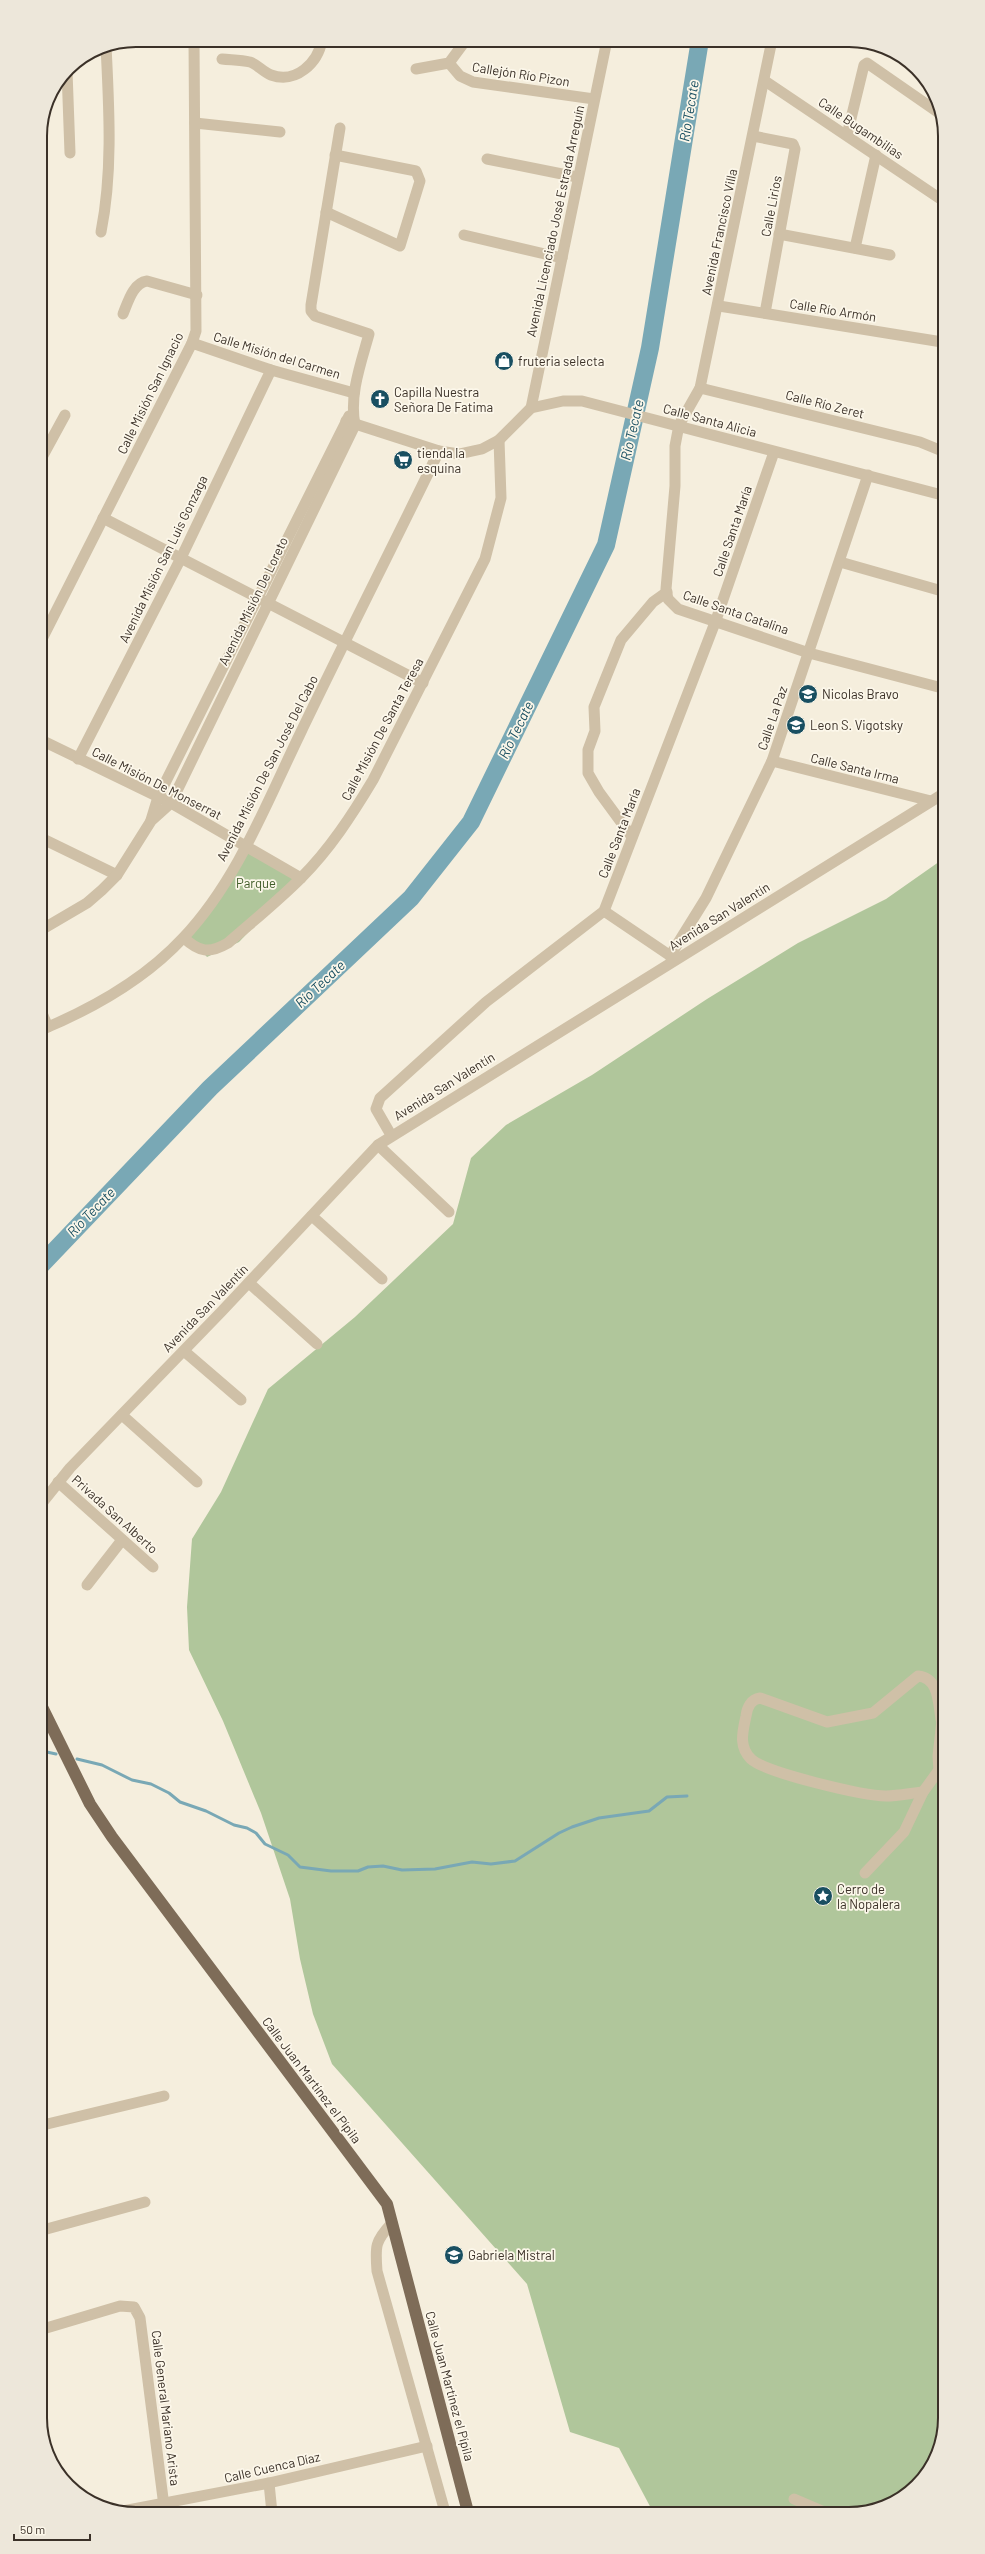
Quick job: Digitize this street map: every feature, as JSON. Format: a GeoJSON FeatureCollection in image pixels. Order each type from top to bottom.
{"type":"FeatureCollection","features":[{"type":"Feature","properties":{"kind":"main road","name":"Calle Juan Martínez el Pípila"},"geometry":{"type":"LineString","coordinates":[[47,1717],[90,1804],[112,1837],[373,2184],[386,2204],[467,2507]]}},
{"type":"Feature","properties":{"kind":"street","name":"Calle Misión San Ignacio"},"geometry":{"type":"LineString","coordinates":[[47,629],[192,343],[196,331],[197,295],[194,47]]}},
{"type":"Feature","properties":{"kind":"street"},"geometry":{"type":"LineString","coordinates":[[222,59],[250,62],[271,75],[292,77],[306,69],[315,60],[320,47]]}},
{"type":"Feature","properties":{"kind":"street"},"geometry":{"type":"LineString","coordinates":[[416,69],[449,63],[454,59],[462,47]]}},
{"type":"Feature","properties":{"kind":"street","name":"Avenida Licenciado José Estrada Arreguín"},"geometry":{"type":"LineString","coordinates":[[531,408],[577,178],[605,47]]}},
{"type":"Feature","properties":{"kind":"street","name":"Avenida Francisco Villa"},"geometry":{"type":"LineString","coordinates":[[679,424],[700,388],[719,306],[771,47]]}},
{"type":"Feature","properties":{"kind":"street"},"geometry":{"type":"LineString","coordinates":[[101,232],[104,214],[108,160],[106,52]]}},
{"type":"Feature","properties":{"kind":"street","name":"Callejón Río Pizon"},"geometry":{"type":"LineString","coordinates":[[449,63],[460,76],[473,82],[594,100]]}},
{"type":"Feature","properties":{"kind":"street"},"geometry":{"type":"LineString","coordinates":[[847,135],[867,63],[934,109]]}},
{"type":"Feature","properties":{"kind":"street"},"geometry":{"type":"LineString","coordinates":[[67,79],[70,153]]}},
{"type":"Feature","properties":{"kind":"street","name":"Calle Bugambilias"},"geometry":{"type":"LineString","coordinates":[[765,81],[938,197]]}},
{"type":"Feature","properties":{"kind":"street"},"geometry":{"type":"LineString","coordinates":[[195,123],[280,132]]}},
{"type":"Feature","properties":{"kind":"street"},"geometry":{"type":"LineString","coordinates":[[336,155],[416,171],[420,180],[402,244],[397,246],[326,212],[340,128]]}},
{"type":"Feature","properties":{"kind":"street","name":"Calle Lirios"},"geometry":{"type":"LineString","coordinates":[[753,136],[786,141],[793,144],[795,149],[765,313]]}},
{"type":"Feature","properties":{"kind":"street"},"geometry":{"type":"LineString","coordinates":[[856,248],[876,155]]}},
{"type":"Feature","properties":{"kind":"street"},"geometry":{"type":"LineString","coordinates":[[487,159],[577,178]]}},
{"type":"Feature","properties":{"kind":"street","name":"Avenida Misión De Loreto"},"geometry":{"type":"LineString","coordinates":[[171,803],[268,601],[350,423],[354,393],[369,334],[315,316],[311,311],[326,212]]}},
{"type":"Feature","properties":{"kind":"street"},"geometry":{"type":"LineString","coordinates":[[779,234],[856,248],[890,256]]}},
{"type":"Feature","properties":{"kind":"street"},"geometry":{"type":"LineString","coordinates":[[464,235],[562,258]]}},
{"type":"Feature","properties":{"kind":"street"},"geometry":{"type":"LineString","coordinates":[[123,314],[136,287],[142,282],[147,281],[197,295]]}},
{"type":"Feature","properties":{"kind":"street","name":"Calle Río Armón"},"geometry":{"type":"LineString","coordinates":[[719,306],[938,341]]}},
{"type":"Feature","properties":{"kind":"street","name":"Calle Misión del Carmen"},"geometry":{"type":"LineString","coordinates":[[192,343],[271,370],[354,393]]}},
{"type":"Feature","properties":{"kind":"street","name":"Avenida Misión San Luis Gonzaga"},"geometry":{"type":"LineString","coordinates":[[78,759],[181,558],[271,370]]}},
{"type":"Feature","properties":{"kind":"street","name":"Calle Río Zeret"},"geometry":{"type":"LineString","coordinates":[[700,388],[920,442],[938,449]]}},
{"type":"Feature","properties":{"kind":"street","name":"Calle Santa Alicia"},"geometry":{"type":"LineString","coordinates":[[531,408],[563,401],[582,401],[679,424],[774,452],[938,494]]}},
{"type":"Feature","properties":{"kind":"street"},"geometry":{"type":"LineString","coordinates":[[350,423],[439,451],[460,454],[472,452],[499,440],[531,408]]}},
{"type":"Feature","properties":{"kind":"street"},"geometry":{"type":"LineString","coordinates":[[47,448],[65,415]]}},
{"type":"Feature","properties":{"kind":"street","name":"Avenida Misión De Loreto"},"geometry":{"type":"LineString","coordinates":[[151,821],[158,797],[258,596],[350,423]]}},
{"type":"Feature","properties":{"kind":"street","name":"Calle Santa Catalina"},"geometry":{"type":"LineString","coordinates":[[679,424],[675,446],[676,486],[667,563],[667,592],[673,606],[809,653],[938,687]]}},
{"type":"Feature","properties":{"kind":"street","name":"Calle Misión De Santa Teresa"},"geometry":{"type":"LineString","coordinates":[[184,938],[200,949],[217,949],[228,943],[301,878],[334,840],[355,811],[423,683],[484,559],[493,536],[501,498],[499,440]]}},
{"type":"Feature","properties":{"kind":"street","name":"Avenida Misión De San José Del Cabo"},"geometry":{"type":"LineString","coordinates":[[47,1028],[123,989],[158,962],[184,938],[212,901],[254,831],[439,451]]}},
{"type":"Feature","properties":{"kind":"street","name":"Calle Santa María"},"geometry":{"type":"LineString","coordinates":[[604,911],[716,620],[774,452]]}},
{"type":"Feature","properties":{"kind":"street","name":"Calle La Paz"},"geometry":{"type":"LineString","coordinates":[[672,958],[706,898],[772,761],[868,475]]}},
{"type":"Feature","properties":{"kind":"street"},"geometry":{"type":"LineString","coordinates":[[103,518],[268,601],[423,683]]}},
{"type":"Feature","properties":{"kind":"street"},"geometry":{"type":"LineString","coordinates":[[840,562],[938,590]]}},
{"type":"Feature","properties":{"kind":"street"},"geometry":{"type":"LineString","coordinates":[[632,838],[599,792],[588,772],[588,755],[596,731],[594,707],[621,640],[653,602],[667,592]]}},
{"type":"Feature","properties":{"kind":"street","name":"Calle Misión De Monserrat"},"geometry":{"type":"LineString","coordinates":[[47,743],[171,803],[301,878]]}},
{"type":"Feature","properties":{"kind":"street","name":"Calle Santa Irma"},"geometry":{"type":"LineString","coordinates":[[772,761],[931,802]]}},
{"type":"Feature","properties":{"kind":"street","name":"Avenida San Valentín"},"geometry":{"type":"LineString","coordinates":[[47,1496],[58,1482],[249,1283],[378,1145],[391,1135],[672,958],[938,797]]}},
{"type":"Feature","properties":{"kind":"street"},"geometry":{"type":"LineString","coordinates":[[47,926],[87,903],[117,875],[151,821],[171,803]]}},
{"type":"Feature","properties":{"kind":"street"},"geometry":{"type":"LineString","coordinates":[[47,841],[117,875]]}},
{"type":"Feature","properties":{"kind":"street"},"geometry":{"type":"LineString","coordinates":[[391,1135],[376,1109],[380,1098],[486,1002],[604,911],[672,958]]}},
{"type":"Feature","properties":{"kind":"street"},"geometry":{"type":"LineString","coordinates":[[378,1145],[449,1212]]}},
{"type":"Feature","properties":{"kind":"street"},"geometry":{"type":"LineString","coordinates":[[312,1216],[382,1280]]}},
{"type":"Feature","properties":{"kind":"street"},"geometry":{"type":"LineString","coordinates":[[249,1283],[316,1344]]}},
{"type":"Feature","properties":{"kind":"street"},"geometry":{"type":"LineString","coordinates":[[184,1351],[242,1400]]}},
{"type":"Feature","properties":{"kind":"street"},"geometry":{"type":"LineString","coordinates":[[122,1415],[197,1482]]}},
{"type":"Feature","properties":{"kind":"street","name":"Privada San Alberto"},"geometry":{"type":"LineString","coordinates":[[58,1482],[153,1567]]}},
{"type":"Feature","properties":{"kind":"street"},"geometry":{"type":"LineString","coordinates":[[86,1585],[122,1540]]}},
{"type":"Feature","properties":{"kind":"street"},"geometry":{"type":"LineString","coordinates":[[923,1792],[886,1796],[804,1779],[764,1766],[752,1759],[742,1741],[747,1710],[754,1700],[760,1698],[823,1722],[867,1716],[882,1707],[911,1679],[918,1676],[930,1679],[934,1684],[938,1700]]}},
{"type":"Feature","properties":{"kind":"street"},"geometry":{"type":"LineString","coordinates":[[865,1872],[904,1832],[923,1792],[938,1771]]}},
{"type":"Feature","properties":{"kind":"street"},"geometry":{"type":"LineString","coordinates":[[47,2124],[164,2096]]}},
{"type":"Feature","properties":{"kind":"street"},"geometry":{"type":"LineString","coordinates":[[47,2229],[145,2202]]}},
{"type":"Feature","properties":{"kind":"street"},"geometry":{"type":"LineString","coordinates":[[392,2223],[378,2238],[375,2251],[377,2271],[444,2507]]}},
{"type":"Feature","properties":{"kind":"street","name":"Calle General Mariano Arista"},"geometry":{"type":"LineString","coordinates":[[47,2328],[120,2306],[134,2308],[140,2318],[165,2507]]}},
{"type":"Feature","properties":{"kind":"street","name":"Calle Cuenca Díaz"},"geometry":{"type":"LineString","coordinates":[[173,2507],[427,2446]]}},
{"type":"Feature","properties":{"kind":"street"},"geometry":{"type":"LineString","coordinates":[[269,2483],[271,2507]]}},
{"type":"Feature","properties":{"kind":"street"},"geometry":{"type":"LineString","coordinates":[[794,2498],[813,2507]]}},
{"type":"Feature","properties":{"kind":"green space","name":"Parque"},"geometry":{"type":"Polygon","coordinates":[[[247,846],[302,876],[239,942],[207,957],[188,935],[247,846]]]}},
{"type":"Feature","properties":{"kind":"green space"},"geometry":{"type":"Polygon","coordinates":[[[938,863],[938,2424],[933,2447],[920,2472],[908,2485],[898,2492],[872,2504],[849,2507],[650,2507],[619,2448],[570,2432],[527,2284],[332,2064],[313,2014],[300,1959],[290,1899],[261,1813],[223,1721],[189,1650],[187,1607],[192,1539],[221,1492],[268,1389],[355,1317],[453,1224],[471,1158],[506,1125],[592,1075],[707,999],[798,943],[886,899],[938,863]]]}},
{"type":"Feature","properties":{"kind":"waterway","name":"Río Tecate"},"geometry":{"type":"LineString","coordinates":[[47,1259],[210,1088],[411,898],[471,822],[606,545],[650,348],[699,47]]}},
{"type":"Feature","properties":{"kind":"waterway"},"geometry":{"type":"LineString","coordinates":[[47,1752],[56,1754]]}},
{"type":"Feature","properties":{"kind":"waterway"},"geometry":{"type":"LineString","coordinates":[[77,1759],[102,1765],[132,1780],[151,1784],[169,1793],[180,1802],[206,1811],[234,1825],[247,1828],[256,1833],[265,1844],[288,1855],[300,1867],[331,1871],[358,1871],[368,1867],[383,1866],[402,1870],[435,1869],[472,1862],[491,1864],[515,1861],[559,1833],[572,1827],[599,1818],[649,1811],[667,1797],[687,1796]]}},
{"type":"Feature","properties":{"kind":"place","name":"fruteria selecta"},"geometry":{"type":"Point","coordinates":[504,361]}},
{"type":"Feature","properties":{"kind":"place","name":"Capilla Nuestra Señora De Fatima"},"geometry":{"type":"Point","coordinates":[380,399]}},
{"type":"Feature","properties":{"kind":"place","name":"tienda la esquina"},"geometry":{"type":"Point","coordinates":[403,460]}},
{"type":"Feature","properties":{"kind":"place","name":"Nicolas Bravo"},"geometry":{"type":"Point","coordinates":[808,694]}},
{"type":"Feature","properties":{"kind":"place","name":"Leon S. Vigotsky"},"geometry":{"type":"Point","coordinates":[796,725]}},
{"type":"Feature","properties":{"kind":"place","name":"Cerro de la Nopalera"},"geometry":{"type":"Point","coordinates":[823,1896]}},
{"type":"Feature","properties":{"kind":"place","name":"Gabriela Mistral"},"geometry":{"type":"Point","coordinates":[454,2255]}}]}
